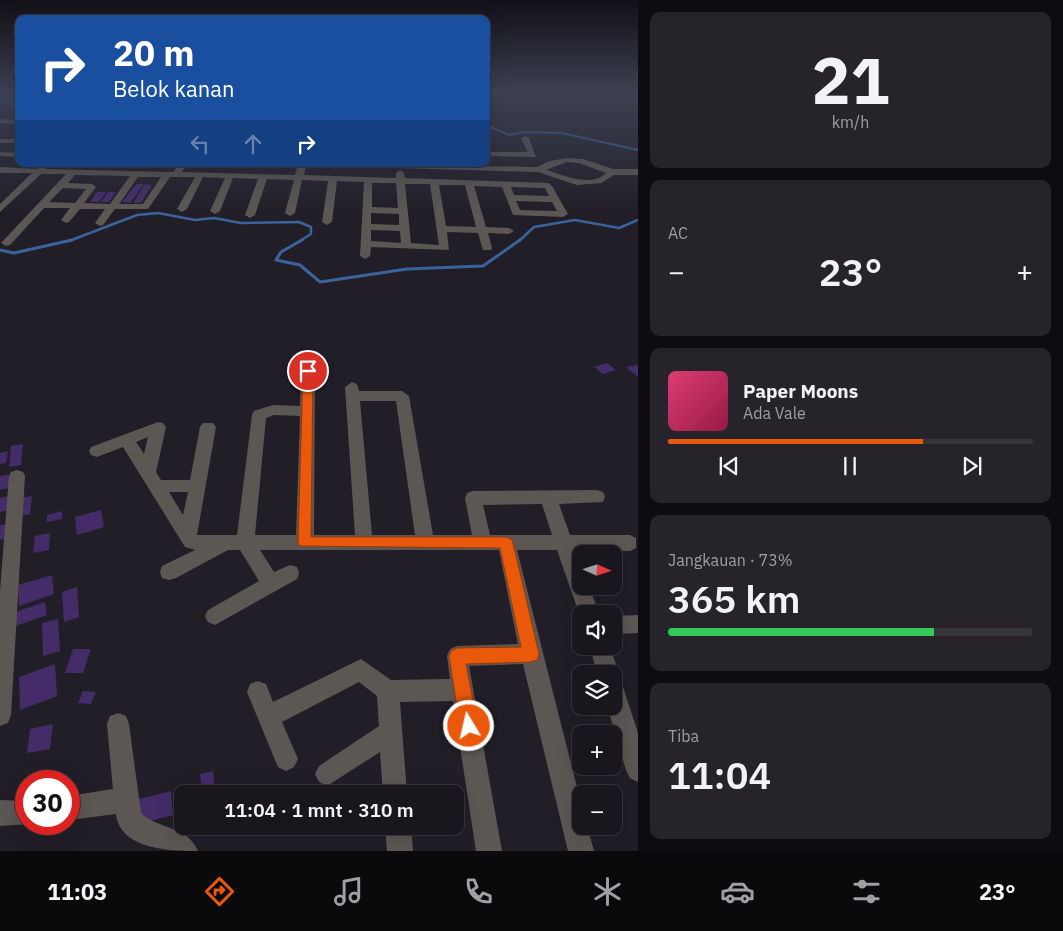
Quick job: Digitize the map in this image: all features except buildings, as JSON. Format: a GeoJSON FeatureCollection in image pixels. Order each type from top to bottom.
{"type":"FeatureCollection","features":[{"type":"Feature","properties":{"kind":"street"},"geometry":{"type":"LineString","coordinates":[[3,141],[15,134]]}},
{"type":"Feature","properties":{"kind":"street"},"geometry":{"type":"LineString","coordinates":[[490,153],[505,151],[534,155],[526,138]]}},
{"type":"Feature","properties":{"kind":"street"},"geometry":{"type":"LineString","coordinates":[[0,154],[15,155]]}},
{"type":"Feature","properties":{"kind":"street"},"geometry":{"type":"LineString","coordinates":[[539,170],[552,163],[567,160],[580,161],[612,172],[638,172]]}},
{"type":"Feature","properties":{"kind":"street"},"geometry":{"type":"LineString","coordinates":[[0,209],[44,167]]}},
{"type":"Feature","properties":{"kind":"street"},"geometry":{"type":"LineString","coordinates":[[42,205],[147,206],[171,175],[180,167]]}},
{"type":"Feature","properties":{"kind":"street"},"geometry":{"type":"LineString","coordinates":[[290,213],[301,167]]}},
{"type":"Feature","properties":{"kind":"street"},"geometry":{"type":"LineString","coordinates":[[400,167],[406,246]]}},
{"type":"Feature","properties":{"kind":"street"},"geometry":{"type":"LineString","coordinates":[[456,167],[539,170],[577,182],[598,181],[606,178],[612,172]]}},
{"type":"Feature","properties":{"kind":"street"},"geometry":{"type":"LineString","coordinates":[[1,171],[200,175],[505,184],[548,186],[563,214],[516,213],[505,184]]}},
{"type":"Feature","properties":{"kind":"street"},"geometry":{"type":"LineString","coordinates":[[6,243],[73,172]]}},
{"type":"Feature","properties":{"kind":"street"},"geometry":{"type":"LineString","coordinates":[[100,223],[136,174]]}},
{"type":"Feature","properties":{"kind":"street"},"geometry":{"type":"LineString","coordinates":[[182,209],[200,175]]}},
{"type":"Feature","properties":{"kind":"street"},"geometry":{"type":"LineString","coordinates":[[214,211],[230,176]]}},
{"type":"Feature","properties":{"kind":"street"},"geometry":{"type":"LineString","coordinates":[[250,215],[263,177]]}},
{"type":"Feature","properties":{"kind":"street"},"geometry":{"type":"LineString","coordinates":[[327,222],[333,179]]}},
{"type":"Feature","properties":{"kind":"street"},"geometry":{"type":"LineString","coordinates":[[365,256],[368,180]]}},
{"type":"Feature","properties":{"kind":"street"},"geometry":{"type":"LineString","coordinates":[[365,244],[445,248],[434,182]]}},
{"type":"Feature","properties":{"kind":"street"},"geometry":{"type":"LineString","coordinates":[[469,183],[487,248]]}},
{"type":"Feature","properties":{"kind":"street"},"geometry":{"type":"LineString","coordinates":[[61,185],[92,187],[66,220]]}},
{"type":"Feature","properties":{"kind":"street"},"geometry":{"type":"LineString","coordinates":[[510,198],[555,199]]}},
{"type":"Feature","properties":{"kind":"street"},"geometry":{"type":"LineString","coordinates":[[366,210],[403,211]]}},
{"type":"Feature","properties":{"kind":"street"},"geometry":{"type":"LineString","coordinates":[[366,226],[404,228]]}},
{"type":"Feature","properties":{"kind":"street"},"geometry":{"type":"LineString","coordinates":[[442,229],[510,231]]}},
{"type":"Feature","properties":{"kind":"street"},"geometry":{"type":"LineString","coordinates":[[304,542],[308,371]]}},
{"type":"Feature","properties":{"kind":"street"},"geometry":{"type":"LineString","coordinates":[[364,542],[353,391],[402,396],[424,542]]}},
{"type":"Feature","properties":{"kind":"street"},"geometry":{"type":"LineString","coordinates":[[271,584],[246,542],[259,415],[273,410],[307,411]]}},
{"type":"Feature","properties":{"kind":"street"},"geometry":{"type":"LineString","coordinates":[[97,451],[158,426],[152,479]]}},
{"type":"Feature","properties":{"kind":"street"},"geometry":{"type":"LineString","coordinates":[[188,537],[208,428]]}},
{"type":"Feature","properties":{"kind":"street"},"geometry":{"type":"LineString","coordinates":[[127,440],[191,542],[630,543]]}},
{"type":"Feature","properties":{"kind":"street"},"geometry":{"type":"LineString","coordinates":[[0,715],[5,663],[16,476]]}},
{"type":"Feature","properties":{"kind":"street"},"geometry":{"type":"LineString","coordinates":[[152,479],[197,486]]}},
{"type":"Feature","properties":{"kind":"street"},"geometry":{"type":"LineString","coordinates":[[483,543],[472,498],[597,497]]}},
{"type":"Feature","properties":{"kind":"street"},"geometry":{"type":"LineString","coordinates":[[548,498],[586,605]]}},
{"type":"Feature","properties":{"kind":"street"},"geometry":{"type":"LineString","coordinates":[[169,572],[225,542]]}},
{"type":"Feature","properties":{"kind":"street"},"geometry":{"type":"LineString","coordinates":[[506,543],[531,654],[581,851]]}},
{"type":"Feature","properties":{"kind":"street"},"geometry":{"type":"LineString","coordinates":[[215,616],[290,573]]}},
{"type":"Feature","properties":{"kind":"street"},"geometry":{"type":"LineString","coordinates":[[622,625],[638,624]]}},
{"type":"Feature","properties":{"kind":"street"},"geometry":{"type":"LineString","coordinates":[[489,851],[457,656],[531,654]]}},
{"type":"Feature","properties":{"kind":"street"},"geometry":{"type":"LineString","coordinates":[[268,716],[361,670],[388,691],[463,690]]}},
{"type":"Feature","properties":{"kind":"street"},"geometry":{"type":"LineString","coordinates":[[388,691],[394,785]]}},
{"type":"Feature","properties":{"kind":"street"},"geometry":{"type":"LineString","coordinates":[[258,692],[286,759]]}},
{"type":"Feature","properties":{"kind":"street"},"geometry":{"type":"LineString","coordinates":[[621,715],[638,770]]}},
{"type":"Feature","properties":{"kind":"street"},"geometry":{"type":"LineString","coordinates":[[118,724],[129,819],[137,829],[174,840],[185,851]]}},
{"type":"Feature","properties":{"kind":"street"},"geometry":{"type":"LineString","coordinates":[[327,774],[390,732]]}},
{"type":"Feature","properties":{"kind":"street"},"geometry":{"type":"LineString","coordinates":[[80,806],[126,800]]}},
{"type":"Feature","properties":{"kind":"street"},"geometry":{"type":"LineString","coordinates":[[0,813],[15,813]]}},
{"type":"Feature","properties":{"kind":"street"},"geometry":{"type":"LineString","coordinates":[[399,835],[400,851]]}},
{"type":"Feature","properties":{"kind":"waterway"},"geometry":{"type":"LineString","coordinates":[[504,133],[509,135],[521,133]]}},
{"type":"Feature","properties":{"kind":"waterway"},"geometry":{"type":"LineString","coordinates":[[551,133],[562,133],[638,150]]}},
{"type":"Feature","properties":{"kind":"waterway"},"geometry":{"type":"LineString","coordinates":[[71,240],[137,215],[158,213],[195,220],[214,218],[241,223],[299,222],[311,227],[311,234],[300,241]]}},
{"type":"Feature","properties":{"kind":"waterway"},"geometry":{"type":"LineString","coordinates":[[519,241],[534,227],[575,220],[619,228],[638,220]]}},
{"type":"Feature","properties":{"kind":"waterway"},"geometry":{"type":"LineString","coordinates":[[0,250],[14,253],[71,240]]}},
{"type":"Feature","properties":{"kind":"waterway"},"geometry":{"type":"LineString","coordinates":[[302,240],[281,252],[276,260],[300,265],[320,282],[407,269],[483,266],[520,240]]}},
{"type":"Feature","properties":{"kind":"route"},"geometry":{"type":"LineString","coordinates":[[308,371],[304,542],[506,543],[531,654],[457,656],[469,726]]}}]}
